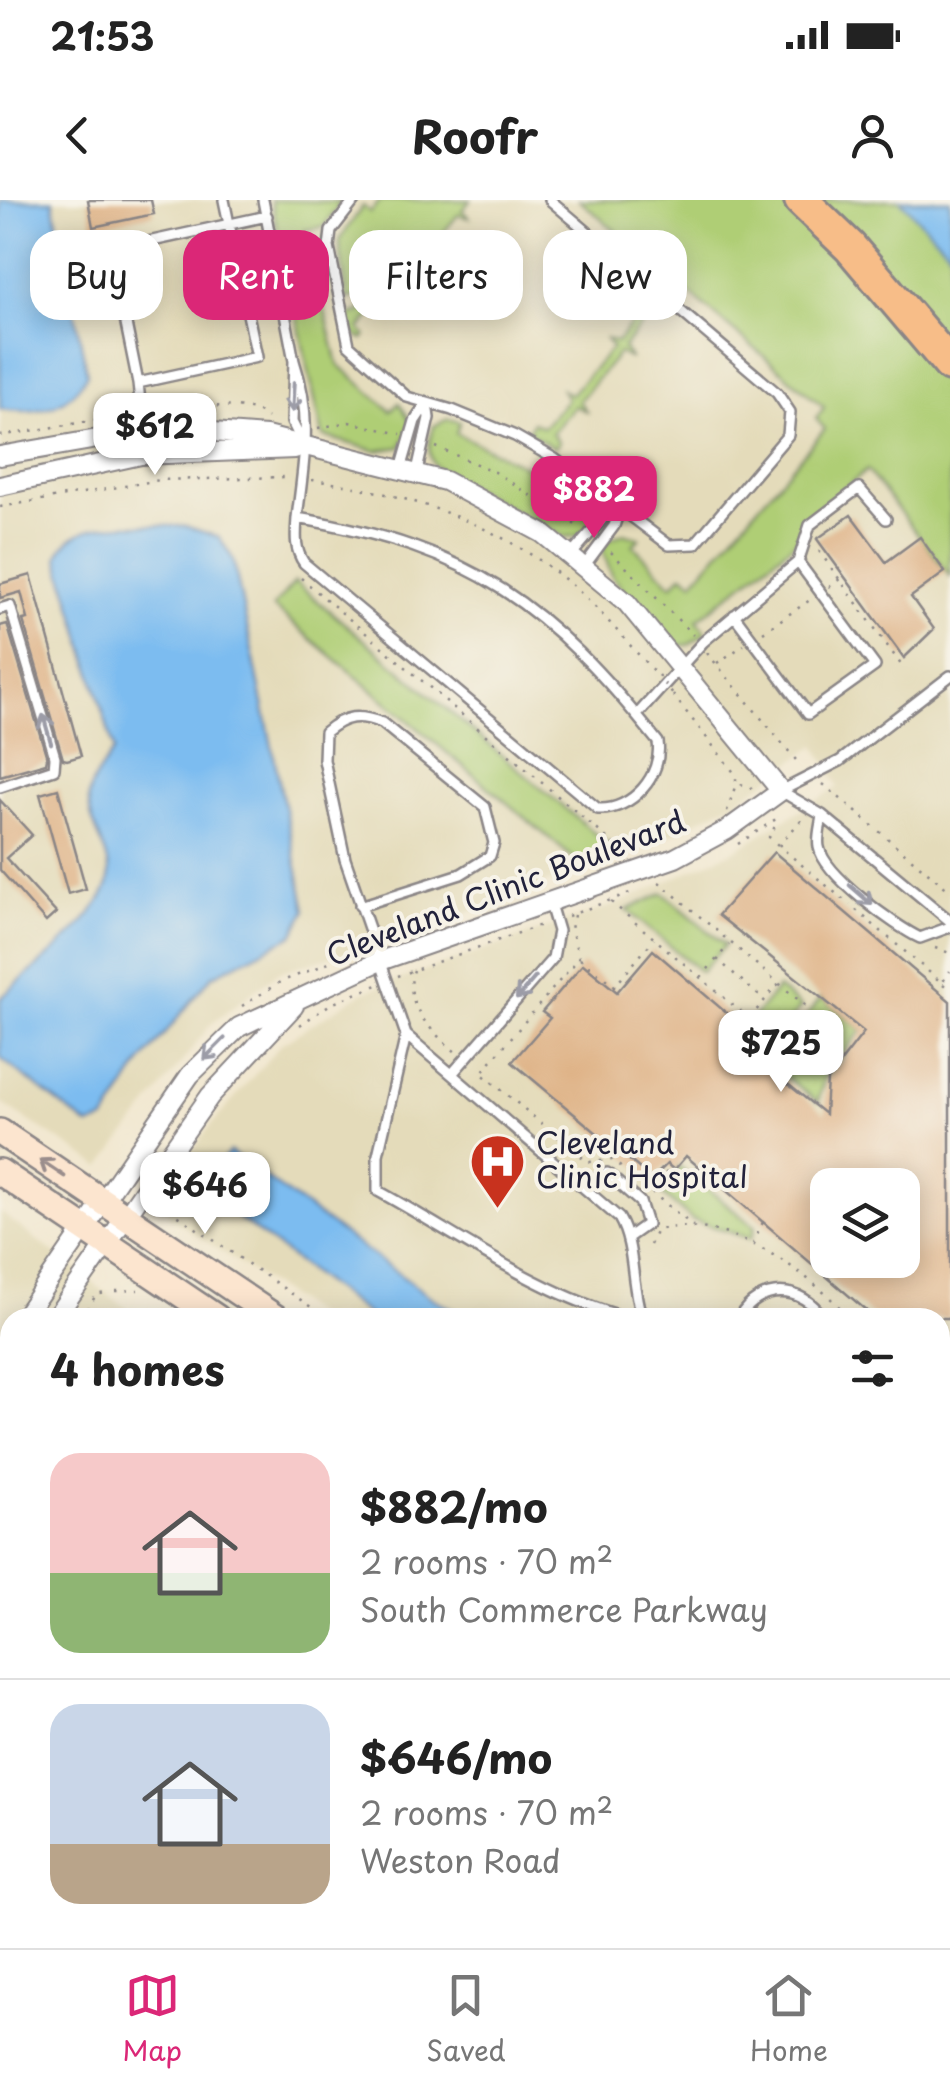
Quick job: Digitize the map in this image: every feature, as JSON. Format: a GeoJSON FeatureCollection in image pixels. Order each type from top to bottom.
{"type":"FeatureCollection","features":[{"type":"Feature","properties":{"kind":"highway"},"geometry":{"type":"LineString","coordinates":[[801,200],[850,247],[950,365]]}},
{"type":"Feature","properties":{"kind":"main road"},"geometry":{"type":"LineString","coordinates":[[0,1132],[261,1308]]}},
{"type":"Feature","properties":{"kind":"main road"},"geometry":{"type":"LineString","coordinates":[[0,1172],[202,1308]]}},
{"type":"Feature","properties":{"kind":"street"},"geometry":{"type":"LineString","coordinates":[[0,456],[142,422],[266,436],[409,469],[510,514],[578,560],[627,603],[781,790]]}},
{"type":"Feature","properties":{"kind":"street"},"geometry":{"type":"LineString","coordinates":[[0,486],[141,455],[305,448]]}},
{"type":"Feature","properties":{"kind":"street","name":"Cleveland Clinic Boulevard"},"geometry":{"type":"LineString","coordinates":[[29,1308],[206,1058],[238,1027],[380,962],[552,912],[594,888],[700,846],[781,790]]}},
{"type":"Feature","properties":{"kind":"street","name":"Cleveland Clinic Boulevard"},"geometry":{"type":"LineString","coordinates":[[63,1308],[210,1096],[298,1002]]}},
{"type":"Feature","properties":{"kind":"lane"},"geometry":{"type":"LineString","coordinates":[[138,383],[257,357],[224,200]]}},
{"type":"Feature","properties":{"kind":"lane"},"geometry":{"type":"LineString","coordinates":[[263,200],[294,361],[306,399],[296,543],[304,563],[598,809],[611,810],[627,802],[658,767],[658,742],[637,715],[552,625],[508,591],[452,559],[411,543],[298,518]]}},
{"type":"Feature","properties":{"kind":"lane"},"geometry":{"type":"LineString","coordinates":[[355,200],[331,230],[328,248],[349,346],[407,397],[515,436],[555,459],[669,545],[695,544],[788,435],[790,412],[777,392],[550,200]]}},
{"type":"Feature","properties":{"kind":"lane"},"geometry":{"type":"LineString","coordinates":[[142,422],[111,250],[266,216]]}},
{"type":"Feature","properties":{"kind":"lane"},"geometry":{"type":"LineString","coordinates":[[294,361],[294,426],[305,448]]}},
{"type":"Feature","properties":{"kind":"lane"},"geometry":{"type":"LineString","coordinates":[[409,469],[410,438],[427,403]]}},
{"type":"Feature","properties":{"kind":"lane"},"geometry":{"type":"LineString","coordinates":[[409,469],[423,442],[427,403]]}},
{"type":"Feature","properties":{"kind":"lane"},"geometry":{"type":"LineString","coordinates":[[637,715],[701,644],[798,562],[810,526],[859,488],[886,519]]}},
{"type":"Feature","properties":{"kind":"lane"},"geometry":{"type":"LineString","coordinates":[[578,560],[589,534],[604,517],[620,508]]}},
{"type":"Feature","properties":{"kind":"lane"},"geometry":{"type":"LineString","coordinates":[[578,560],[600,544],[620,508]]}},
{"type":"Feature","properties":{"kind":"lane"},"geometry":{"type":"LineString","coordinates":[[734,616],[808,714],[875,666],[798,562]]}},
{"type":"Feature","properties":{"kind":"lane"},"geometry":{"type":"LineString","coordinates":[[0,609],[10,606],[55,757],[54,769],[0,787]]}},
{"type":"Feature","properties":{"kind":"lane"},"geometry":{"type":"LineString","coordinates":[[781,790],[814,776],[950,676]]}},
{"type":"Feature","properties":{"kind":"lane"},"geometry":{"type":"LineString","coordinates":[[940,684],[950,692]]}},
{"type":"Feature","properties":{"kind":"lane"},"geometry":{"type":"LineString","coordinates":[[360,906],[461,874],[490,856],[494,844],[484,808],[382,723],[363,716],[340,719],[325,732],[322,744],[345,859],[360,906],[406,1034],[619,1218],[630,1236],[630,1259],[640,1308]]}},
{"type":"Feature","properties":{"kind":"lane"},"geometry":{"type":"LineString","coordinates":[[781,790],[822,815],[950,924],[920,938],[898,928],[835,873],[818,845],[822,815]]}},
{"type":"Feature","properties":{"kind":"lane"},"geometry":{"type":"LineString","coordinates":[[452,1074],[553,958],[558,940],[552,912]]}},
{"type":"Feature","properties":{"kind":"lane"},"geometry":{"type":"LineString","coordinates":[[406,1034],[378,1154],[378,1190],[546,1286],[593,1308]]}},
{"type":"Feature","properties":{"kind":"lane"},"geometry":{"type":"LineString","coordinates":[[581,1186],[607,1173],[640,1202],[648,1224],[630,1236]]}},
{"type":"Feature","properties":{"kind":"lane"},"geometry":{"type":"LineString","coordinates":[[747,1308],[754,1300],[783,1291],[811,1302],[816,1308]]}},
{"type":"Feature","properties":{"kind":"path"},"geometry":{"type":"LineString","coordinates":[[0,436],[245,408],[262,411],[275,425],[294,426]]}},
{"type":"Feature","properties":{"kind":"path"},"geometry":{"type":"LineString","coordinates":[[306,427],[349,422],[410,438]]}},
{"type":"Feature","properties":{"kind":"path"},"geometry":{"type":"LineString","coordinates":[[423,442],[495,472],[589,534]]}},
{"type":"Feature","properties":{"kind":"path"},"geometry":{"type":"LineString","coordinates":[[600,544],[623,561],[701,644],[789,756],[950,891]]}},
{"type":"Feature","properties":{"kind":"path"},"geometry":{"type":"LineString","coordinates":[[820,551],[902,666]]}},
{"type":"Feature","properties":{"kind":"path"},"geometry":{"type":"LineString","coordinates":[[300,578],[631,858]]}},
{"type":"Feature","properties":{"kind":"path"},"geometry":{"type":"LineString","coordinates":[[716,664],[840,579]]}},
{"type":"Feature","properties":{"kind":"path"},"geometry":{"type":"LineString","coordinates":[[658,675],[736,775],[736,784],[749,785],[764,804]]}},
{"type":"Feature","properties":{"kind":"path"},"geometry":{"type":"LineString","coordinates":[[738,844],[776,819],[780,823],[768,837],[779,846]]}},
{"type":"Feature","properties":{"kind":"path"},"geometry":{"type":"LineString","coordinates":[[674,874],[658,881],[808,1008]]}},
{"type":"Feature","properties":{"kind":"path"},"geometry":{"type":"LineString","coordinates":[[594,888],[779,1044]]}},
{"type":"Feature","properties":{"kind":"path"},"geometry":{"type":"LineString","coordinates":[[298,1027],[330,1005],[552,912],[574,914],[642,888]]}},
{"type":"Feature","properties":{"kind":"path"},"geometry":{"type":"LineString","coordinates":[[574,914],[571,929],[579,958],[615,986],[654,939]]}},
{"type":"Feature","properties":{"kind":"path"},"geometry":{"type":"LineString","coordinates":[[700,978],[731,942]]}},
{"type":"Feature","properties":{"kind":"path"},"geometry":{"type":"LineString","coordinates":[[935,948],[950,953]]}},
{"type":"Feature","properties":{"kind":"path"},"geometry":{"type":"LineString","coordinates":[[481,1073],[579,958]]}},
{"type":"Feature","properties":{"kind":"path"},"geometry":{"type":"LineString","coordinates":[[717,959],[764,1000]]}},
{"type":"Feature","properties":{"kind":"path"},"geometry":{"type":"LineString","coordinates":[[414,969],[409,984],[424,1027],[588,1162],[612,1160],[693,1226],[752,1245],[781,1262],[838,1308]]}},
{"type":"Feature","properties":{"kind":"path"},"geometry":{"type":"LineString","coordinates":[[749,1019],[779,982]]}},
{"type":"Feature","properties":{"kind":"path"},"geometry":{"type":"LineString","coordinates":[[942,983],[950,990]]}},
{"type":"Feature","properties":{"kind":"path"},"geometry":{"type":"LineString","coordinates":[[651,1191],[671,1167]]}},
{"type":"Feature","properties":{"kind":"path"},"geometry":{"type":"LineString","coordinates":[[161,1204],[312,1308]]}},
{"type":"Feature","properties":{"kind":"path"},"geometry":{"type":"LineString","coordinates":[[752,1245],[763,1222]]}},
{"type":"Feature","properties":{"kind":"path"},"geometry":{"type":"LineString","coordinates":[[650,1244],[657,1230],[693,1226]]}},
{"type":"Feature","properties":{"kind":"path"},"geometry":{"type":"LineString","coordinates":[[88,1308],[96,1296],[109,1292]]}},
{"type":"Feature","properties":{"kind":"shaded area"},"geometry":{"type":"Polygon","coordinates":[[[53,200],[617,200],[647,230],[543,230],[543,320],[687,320],[687,269],[950,530],[950,1308],[306,1308],[169,1216],[165,1203],[171,1180],[208,1129],[281,1044],[364,992],[623,902],[737,849],[838,787],[816,745],[741,798],[668,836],[436,925],[279,972],[211,1024],[101,1167],[0,1102],[0,409],[87,374],[76,320],[163,320],[163,230],[59,230],[53,200]]]}},
{"type":"Feature","properties":{"kind":"shaded area"},"geometry":{"type":"Polygon","coordinates":[[[0,1212],[126,1308],[0,1308],[0,1212]]]}},
{"type":"Feature","properties":{"kind":"green space"},"geometry":{"type":"Polygon","coordinates":[[[271,200],[342,202],[323,227],[278,230],[271,200]]]}},
{"type":"Feature","properties":{"kind":"green space"},"geometry":{"type":"Polygon","coordinates":[[[381,200],[471,200],[462,210],[469,218],[458,215],[445,230],[349,230],[347,299],[339,240],[363,206],[370,212],[381,200]]]}},
{"type":"Feature","properties":{"kind":"green space"},"geometry":{"type":"Polygon","coordinates":[[[579,200],[789,200],[950,377],[950,576],[867,470],[806,520],[798,540],[697,620],[706,633],[688,645],[675,645],[613,578],[602,549],[610,539],[624,533],[640,538],[633,545],[672,585],[683,574],[693,582],[825,429],[816,419],[824,407],[687,291],[687,230],[615,230],[579,200]]]}},
{"type":"Feature","properties":{"kind":"green space"},"geometry":{"type":"Polygon","coordinates":[[[809,200],[950,200],[950,349],[809,200]]]}},
{"type":"Feature","properties":{"kind":"green space"},"geometry":{"type":"Polygon","coordinates":[[[297,320],[327,320],[338,364],[391,411],[399,403],[412,423],[401,447],[376,451],[323,436],[297,320]]]}},
{"type":"Feature","properties":{"kind":"green space"},"geometry":{"type":"Polygon","coordinates":[[[350,320],[368,320],[360,329],[366,335],[363,339],[353,334],[350,320]]]}},
{"type":"Feature","properties":{"kind":"green space"},"geometry":{"type":"Polygon","coordinates":[[[634,320],[646,320],[623,348],[631,359],[619,353],[579,401],[586,411],[575,406],[552,433],[559,442],[555,448],[528,432],[533,422],[543,427],[567,399],[562,390],[571,394],[612,348],[606,339],[617,342],[634,320]]]}},
{"type":"Feature","properties":{"kind":"green space"},"geometry":{"type":"Polygon","coordinates":[[[448,419],[460,422],[456,433],[526,467],[579,500],[587,491],[595,505],[592,525],[576,536],[564,537],[438,469],[430,454],[431,437],[434,426],[448,419]]]}},
{"type":"Feature","properties":{"kind":"green space"},"geometry":{"type":"Polygon","coordinates":[[[295,582],[616,851],[579,863],[273,607],[295,582]]]}},
{"type":"Feature","properties":{"kind":"green space"},"geometry":{"type":"Polygon","coordinates":[[[663,893],[725,945],[701,972],[627,910],[663,893]]]}},
{"type":"Feature","properties":{"kind":"green space"},"geometry":{"type":"Polygon","coordinates":[[[778,988],[801,1007],[776,1037],[753,1018],[778,988]]]}},
{"type":"Feature","properties":{"kind":"green space"},"geometry":{"type":"Polygon","coordinates":[[[821,998],[862,1030],[825,1076],[818,1102],[769,1064],[821,998]]]}},
{"type":"Feature","properties":{"kind":"green space"},"geometry":{"type":"Polygon","coordinates":[[[680,1167],[755,1227],[751,1239],[692,1220],[659,1191],[680,1167]]]}},
{"type":"Feature","properties":{"kind":"water"},"geometry":{"type":"Polygon","coordinates":[[[0,200],[53,200],[59,230],[30,230],[30,320],[76,320],[87,374],[71,395],[50,407],[27,411],[0,409],[0,200]]]}},
{"type":"Feature","properties":{"kind":"water"},"geometry":{"type":"Polygon","coordinates":[[[900,200],[950,200],[950,252],[900,200]]]}},
{"type":"Feature","properties":{"kind":"water"},"geometry":{"type":"Polygon","coordinates":[[[185,526],[219,537],[233,559],[306,910],[293,935],[212,976],[141,1063],[105,1120],[89,1126],[0,1058],[0,999],[79,927],[104,894],[109,880],[107,857],[89,801],[94,780],[114,750],[58,557],[67,543],[95,528],[185,526]]]}},
{"type":"Feature","properties":{"kind":"water"},"geometry":{"type":"Polygon","coordinates":[[[230,1152],[432,1298],[451,1308],[359,1308],[198,1188],[230,1152]]]}},
{"type":"Feature","properties":{"kind":"building"},"geometry":{"type":"Polygon","coordinates":[[[88,200],[151,200],[154,214],[93,227],[88,200]]]}},
{"type":"Feature","properties":{"kind":"building"},"geometry":{"type":"Polygon","coordinates":[[[851,515],[886,562],[920,537],[945,572],[911,597],[934,629],[904,658],[817,539],[851,515]]]}},
{"type":"Feature","properties":{"kind":"building"},"geometry":{"type":"Polygon","coordinates":[[[31,575],[81,756],[67,760],[63,759],[23,620],[28,619],[21,592],[0,598],[0,584],[31,575]]]}},
{"type":"Feature","properties":{"kind":"building"},"geometry":{"type":"Polygon","coordinates":[[[7,624],[47,758],[46,763],[0,776],[0,626],[7,624]]]}},
{"type":"Feature","properties":{"kind":"building"},"geometry":{"type":"Polygon","coordinates":[[[58,789],[86,889],[68,894],[40,794],[58,789]]]}},
{"type":"Feature","properties":{"kind":"building"},"geometry":{"type":"Polygon","coordinates":[[[0,800],[32,835],[6,858],[56,913],[46,922],[0,870],[0,800]]]}},
{"type":"Feature","properties":{"kind":"building"},"geometry":{"type":"Polygon","coordinates":[[[774,852],[950,1001],[950,1308],[863,1308],[828,1278],[920,1278],[920,1168],[810,1168],[810,1262],[686,1156],[674,1170],[667,1164],[652,1179],[512,1062],[550,1018],[542,1012],[583,964],[617,992],[653,950],[773,1053],[763,1064],[825,1114],[827,1080],[864,1032],[718,915],[774,852]]]}},
{"type":"Feature","properties":{"kind":"place","name":"Cleveland Clinic Hospital"},"geometry":{"type":"Point","coordinates":[497,1210]}}]}
